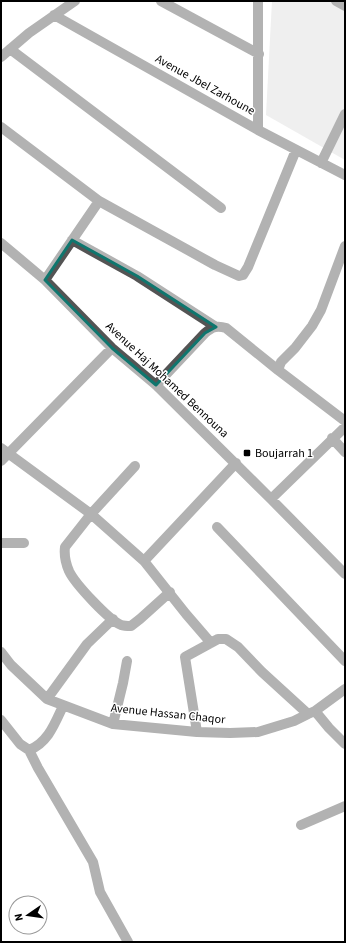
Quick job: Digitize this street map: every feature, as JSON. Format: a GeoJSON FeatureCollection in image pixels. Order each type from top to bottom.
{"type":"FeatureCollection","features":[{"type":"Feature","properties":{"kind":"street"},"geometry":{"type":"LineString","coordinates":[[1,57],[29,33],[75,1]]}},
{"type":"Feature","properties":{"kind":"street"},"geometry":{"type":"LineString","coordinates":[[161,1],[259,54]]}},
{"type":"Feature","properties":{"kind":"street"},"geometry":{"type":"LineString","coordinates":[[258,1],[258,130]]}},
{"type":"Feature","properties":{"kind":"street"},"geometry":{"type":"LineString","coordinates":[[336,1],[345,6]]}},
{"type":"Feature","properties":{"kind":"street","name":"Avenue Jbel Zarhoune"},"geometry":{"type":"LineString","coordinates":[[54,15],[258,130],[345,175]]}},
{"type":"Feature","properties":{"kind":"street"},"geometry":{"type":"LineString","coordinates":[[10,49],[222,208]]}},
{"type":"Feature","properties":{"kind":"street"},"geometry":{"type":"LineString","coordinates":[[321,163],[345,114]]}},
{"type":"Feature","properties":{"kind":"street"},"geometry":{"type":"LineString","coordinates":[[1,127],[99,201],[215,265],[240,276],[244,274],[248,267],[296,150]]}},
{"type":"Feature","properties":{"kind":"street"},"geometry":{"type":"LineString","coordinates":[[45,280],[99,201]]}},
{"type":"Feature","properties":{"kind":"street"},"geometry":{"type":"LineString","coordinates":[[72,240],[137,276],[216,327]]}},
{"type":"Feature","properties":{"kind":"street","name":"Avenue Haj Mohamed Bennouna"},"geometry":{"type":"LineString","coordinates":[[1,243],[45,280],[112,348],[156,385],[345,574]]}},
{"type":"Feature","properties":{"kind":"street"},"geometry":{"type":"LineString","coordinates":[[278,370],[281,362],[295,348],[312,326],[321,310],[345,246]]}},
{"type":"Feature","properties":{"kind":"street"},"geometry":{"type":"LineString","coordinates":[[156,385],[205,333],[216,327],[226,328],[345,421]]}},
{"type":"Feature","properties":{"kind":"street"},"geometry":{"type":"LineString","coordinates":[[112,348],[3,454],[91,514],[144,561],[211,643]]}},
{"type":"Feature","properties":{"kind":"street"},"geometry":{"type":"LineString","coordinates":[[271,499],[345,427]]}},
{"type":"Feature","properties":{"kind":"street"},"geometry":{"type":"LineString","coordinates":[[332,438],[345,452]]}},
{"type":"Feature","properties":{"kind":"street"},"geometry":{"type":"LineString","coordinates":[[144,561],[236,464]]}},
{"type":"Feature","properties":{"kind":"street"},"geometry":{"type":"LineString","coordinates":[[135,466],[91,514],[65,547],[65,557],[70,571],[78,585],[121,625],[131,626],[170,592]]}},
{"type":"Feature","properties":{"kind":"street"},"geometry":{"type":"LineString","coordinates":[[217,527],[345,661]]}},
{"type":"Feature","properties":{"kind":"street"},"geometry":{"type":"LineString","coordinates":[[1,543],[24,543]]}},
{"type":"Feature","properties":{"kind":"street"},"geometry":{"type":"LineString","coordinates":[[47,698],[86,644],[113,619]]}},
{"type":"Feature","properties":{"kind":"street"},"geometry":{"type":"LineString","coordinates":[[197,732],[185,657],[218,639],[224,638],[238,647],[262,672],[345,744]]}},
{"type":"Feature","properties":{"kind":"street","name":"Avenue Hassan Chaqor"},"geometry":{"type":"LineString","coordinates":[[1,652],[12,666],[47,698],[63,706],[113,724],[197,732],[258,732],[294,721],[311,713],[345,689]]}},
{"type":"Feature","properties":{"kind":"street"},"geometry":{"type":"LineString","coordinates":[[113,724],[127,661]]}},
{"type":"Feature","properties":{"kind":"street"},"geometry":{"type":"LineString","coordinates":[[29,750],[46,739],[63,706]]}},
{"type":"Feature","properties":{"kind":"street"},"geometry":{"type":"LineString","coordinates":[[1,720],[20,744],[29,750],[93,862],[100,892],[128,942]]}},
{"type":"Feature","properties":{"kind":"street"},"geometry":{"type":"LineString","coordinates":[[300,825],[345,806]]}},
{"type":"Feature","properties":{"kind":"highlighted area"},"geometry":{"type":"Polygon","coordinates":[[[72,240],[137,276],[216,327],[205,333],[156,385],[112,348],[45,280],[72,240]]]}},
{"type":"Feature","properties":{"kind":"shaded area"},"geometry":{"type":"Polygon","coordinates":[[[272,1],[345,1],[345,160],[266,115],[272,1]]]}},
{"type":"Feature","properties":{"kind":"place","name":"Boujarrah 1"},"geometry":{"type":"Point","coordinates":[247,453]}}]}
